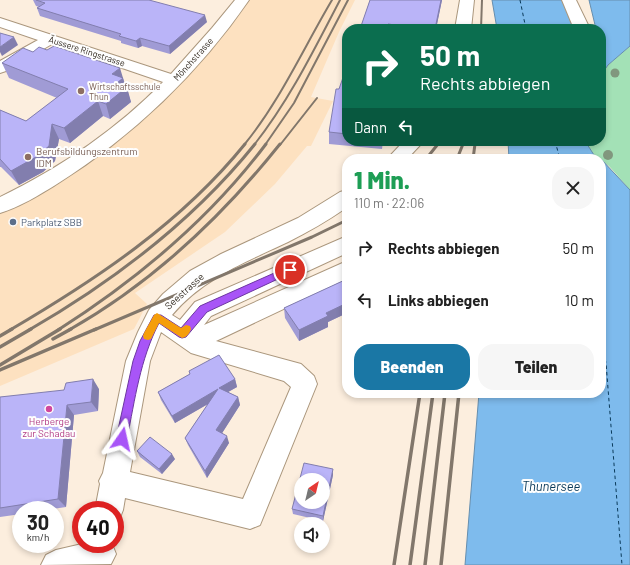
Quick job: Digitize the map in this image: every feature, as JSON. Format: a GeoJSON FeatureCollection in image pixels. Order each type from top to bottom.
{"type":"FeatureCollection","features":[{"type":"Feature","properties":{"kind":"street","name":"Mönchstrasse"},"geometry":{"type":"LineString","coordinates":[[0,206],[39,187],[98,148],[131,122],[174,80],[242,0]]}},
{"type":"Feature","properties":{"kind":"street"},"geometry":{"type":"LineString","coordinates":[[464,24],[467,0]]}},
{"type":"Feature","properties":{"kind":"street"},"geometry":{"type":"LineString","coordinates":[[569,0],[580,24]]}},
{"type":"Feature","properties":{"kind":"street","name":"Äussere Ringstrasse"},"geometry":{"type":"LineString","coordinates":[[0,22],[174,80]]}},
{"type":"Feature","properties":{"kind":"street"},"geometry":{"type":"LineString","coordinates":[[0,68],[50,39]]}},
{"type":"Feature","properties":{"kind":"street"},"geometry":{"type":"LineString","coordinates":[[401,154],[410,146]]}},
{"type":"Feature","properties":{"kind":"street","name":"Seestrasse"},"geometry":{"type":"LineString","coordinates":[[110,501],[138,361],[145,341],[157,317],[185,288],[214,266],[316,218],[342,200]]}},
{"type":"Feature","properties":{"kind":"street"},"geometry":{"type":"LineString","coordinates":[[187,337],[203,309],[342,246]]}},
{"type":"Feature","properties":{"kind":"street"},"geometry":{"type":"LineString","coordinates":[[187,337],[342,271]]}},
{"type":"Feature","properties":{"kind":"street"},"geometry":{"type":"LineString","coordinates":[[113,482],[250,515],[305,384],[292,372],[200,346],[157,317]]}},
{"type":"Feature","properties":{"kind":"street"},"geometry":{"type":"LineString","coordinates":[[56,565],[101,554]]}},
{"type":"Feature","properties":{"kind":"shaded area"},"geometry":{"type":"Polygon","coordinates":[[[242,0],[355,0],[342,24],[311,97],[333,101],[311,146],[307,146],[275,184],[225,232],[135,293],[147,304],[134,329],[0,386],[0,206],[116,135],[242,0]]]}},
{"type":"Feature","properties":{"kind":"green space"},"geometry":{"type":"Polygon","coordinates":[[[630,46],[630,190],[606,164],[606,154],[593,154],[588,146],[606,146],[606,68],[630,46]]]}},
{"type":"Feature","properties":{"kind":"water"},"geometry":{"type":"Polygon","coordinates":[[[492,0],[563,0],[574,24],[496,24],[492,0]]]}},
{"type":"Feature","properties":{"kind":"water"},"geometry":{"type":"Polygon","coordinates":[[[589,0],[630,0],[630,46],[606,68],[606,24],[595,24],[589,0]]]}},
{"type":"Feature","properties":{"kind":"water"},"geometry":{"type":"Polygon","coordinates":[[[508,146],[588,146],[593,154],[509,154],[508,146]]]}},
{"type":"Feature","properties":{"kind":"water","name":"Thunersee"},"geometry":{"type":"Polygon","coordinates":[[[606,164],[630,190],[630,565],[465,565],[479,398],[606,398],[606,164]]]}},
{"type":"Feature","properties":{"kind":"building"},"geometry":{"type":"Polygon","coordinates":[[[36,0],[149,0],[205,15],[169,46],[140,38],[136,41],[119,36],[121,34],[37,8],[45,3],[36,0]]]}},
{"type":"Feature","properties":{"kind":"building"},"geometry":{"type":"Polygon","coordinates":[[[370,0],[441,0],[436,24],[362,24],[370,0]]]}},
{"type":"Feature","properties":{"kind":"building"},"geometry":{"type":"Polygon","coordinates":[[[0,33],[14,37],[0,47],[0,33]]]}},
{"type":"Feature","properties":{"kind":"building"},"geometry":{"type":"Polygon","coordinates":[[[54,46],[120,68],[112,74],[123,78],[117,83],[127,87],[106,104],[98,101],[64,128],[52,124],[49,146],[36,157],[11,171],[0,159],[0,110],[26,121],[68,89],[2,63],[23,48],[33,52],[39,47],[47,50],[54,46]]]}},
{"type":"Feature","properties":{"kind":"building"},"geometry":{"type":"Polygon","coordinates":[[[342,80],[342,133],[329,132],[336,89],[339,89],[342,80]]]}},
{"type":"Feature","properties":{"kind":"building"},"geometry":{"type":"Polygon","coordinates":[[[342,281],[342,305],[326,313],[328,316],[299,330],[284,308],[342,281]]]}},
{"type":"Feature","properties":{"kind":"building"},"geometry":{"type":"Polygon","coordinates":[[[219,355],[235,379],[219,388],[238,397],[216,430],[227,436],[205,471],[185,438],[218,389],[172,416],[158,392],[190,374],[189,371],[219,355]]]}},
{"type":"Feature","properties":{"kind":"building"},"geometry":{"type":"Polygon","coordinates":[[[93,379],[91,402],[67,405],[58,499],[45,501],[12,501],[12,506],[0,508],[0,397],[64,390],[66,383],[93,379]]]}},
{"type":"Feature","properties":{"kind":"building"},"geometry":{"type":"Polygon","coordinates":[[[150,437],[172,454],[159,469],[137,451],[150,437]]]}},
{"type":"Feature","properties":{"kind":"building"},"geometry":{"type":"Polygon","coordinates":[[[304,463],[333,469],[330,483],[330,473],[301,473],[304,463]]]}},
{"type":"Feature","properties":{"kind":"building"},"geometry":{"type":"Polygon","coordinates":[[[294,501],[294,509],[324,509],[323,516],[292,509],[294,501]]]}},
{"type":"Feature","properties":{"kind":"ferry route"},"geometry":{"type":"LineString","coordinates":[[520,0],[525,24]]}},
{"type":"Feature","properties":{"kind":"ferry route"},"geometry":{"type":"LineString","coordinates":[[556,146],[559,154]]}},
{"type":"Feature","properties":{"kind":"ferry route"},"geometry":{"type":"LineString","coordinates":[[606,363],[622,565]]}},
{"type":"Feature","properties":{"kind":"railway"},"geometry":{"type":"LineString","coordinates":[[244,145],[269,111],[280,93],[332,0]]}},
{"type":"Feature","properties":{"kind":"railway"},"geometry":{"type":"LineString","coordinates":[[254,145],[279,111],[290,93],[340,0]]}},
{"type":"Feature","properties":{"kind":"railway"},"geometry":{"type":"LineString","coordinates":[[265,145],[294,103],[348,0]]}},
{"type":"Feature","properties":{"kind":"railway"},"geometry":{"type":"LineString","coordinates":[[481,24],[482,0]]}},
{"type":"Feature","properties":{"kind":"railway"},"geometry":{"type":"LineString","coordinates":[[280,145],[317,98]]}},
{"type":"Feature","properties":{"kind":"railway"},"geometry":{"type":"LineString","coordinates":[[10,330],[74,291],[136,248],[194,199],[220,173],[245,144]]}},
{"type":"Feature","properties":{"kind":"railway"},"geometry":{"type":"LineString","coordinates":[[29,330],[91,291],[151,248],[205,199],[255,144]]}},
{"type":"Feature","properties":{"kind":"railway"},"geometry":{"type":"LineString","coordinates":[[58,330],[116,290],[171,246],[221,198],[266,144]]}},
{"type":"Feature","properties":{"kind":"railway"},"geometry":{"type":"LineString","coordinates":[[69,330],[129,292],[184,247],[234,198],[280,144]]}},
{"type":"Feature","properties":{"kind":"railway"},"geometry":{"type":"LineString","coordinates":[[430,154],[436,146]]}},
{"type":"Feature","properties":{"kind":"railway"},"geometry":{"type":"LineString","coordinates":[[459,154],[462,146]]}},
{"type":"Feature","properties":{"kind":"railway"},"geometry":{"type":"LineString","coordinates":[[474,154],[475,146]]}},
{"type":"Feature","properties":{"kind":"railway"},"geometry":{"type":"LineString","coordinates":[[94,330],[312,237],[342,222]]}},
{"type":"Feature","properties":{"kind":"railway"},"geometry":{"type":"LineString","coordinates":[[0,336],[12,329]]}},
{"type":"Feature","properties":{"kind":"railway"},"geometry":{"type":"LineString","coordinates":[[0,347],[31,329]]}},
{"type":"Feature","properties":{"kind":"railway"},"geometry":{"type":"LineString","coordinates":[[0,365],[60,329]]}},
{"type":"Feature","properties":{"kind":"railway"},"geometry":{"type":"LineString","coordinates":[[53,339],[71,329]]}},
{"type":"Feature","properties":{"kind":"railway"},"geometry":{"type":"LineString","coordinates":[[0,370],[96,329]]}},
{"type":"Feature","properties":{"kind":"railway"},"geometry":{"type":"LineString","coordinates":[[394,565],[419,398]]}},
{"type":"Feature","properties":{"kind":"railway"},"geometry":{"type":"LineString","coordinates":[[410,565],[432,398]]}},
{"type":"Feature","properties":{"kind":"railway"},"geometry":{"type":"LineString","coordinates":[[425,565],[444,398]]}},
{"type":"Feature","properties":{"kind":"railway"},"geometry":{"type":"LineString","coordinates":[[441,565],[458,398]]}},
{"type":"Feature","properties":{"kind":"slow traffic"},"geometry":{"type":"LineString","coordinates":[[148,336],[157,317],[182,334],[186,329]]}},
{"type":"Feature","properties":{"kind":"place","name":"Wirtschaftsschule Thun"},"geometry":{"type":"Point","coordinates":[81,91]}},
{"type":"Feature","properties":{"kind":"place","name":"Berufsbildungszentrum IDM"},"geometry":{"type":"Point","coordinates":[28,157]}},
{"type":"Feature","properties":{"kind":"place","name":"Parkplatz SBB"},"geometry":{"type":"Point","coordinates":[13,222]}},
{"type":"Feature","properties":{"kind":"place","name":"Herberge zur Schadau"},"geometry":{"type":"Point","coordinates":[49,409]}},
{"type":"Feature","properties":{"kind":"route"},"geometry":{"type":"LineString","coordinates":[[122,439],[138,361],[145,341],[157,317],[182,334],[203,309],[290,270]]}}]}
